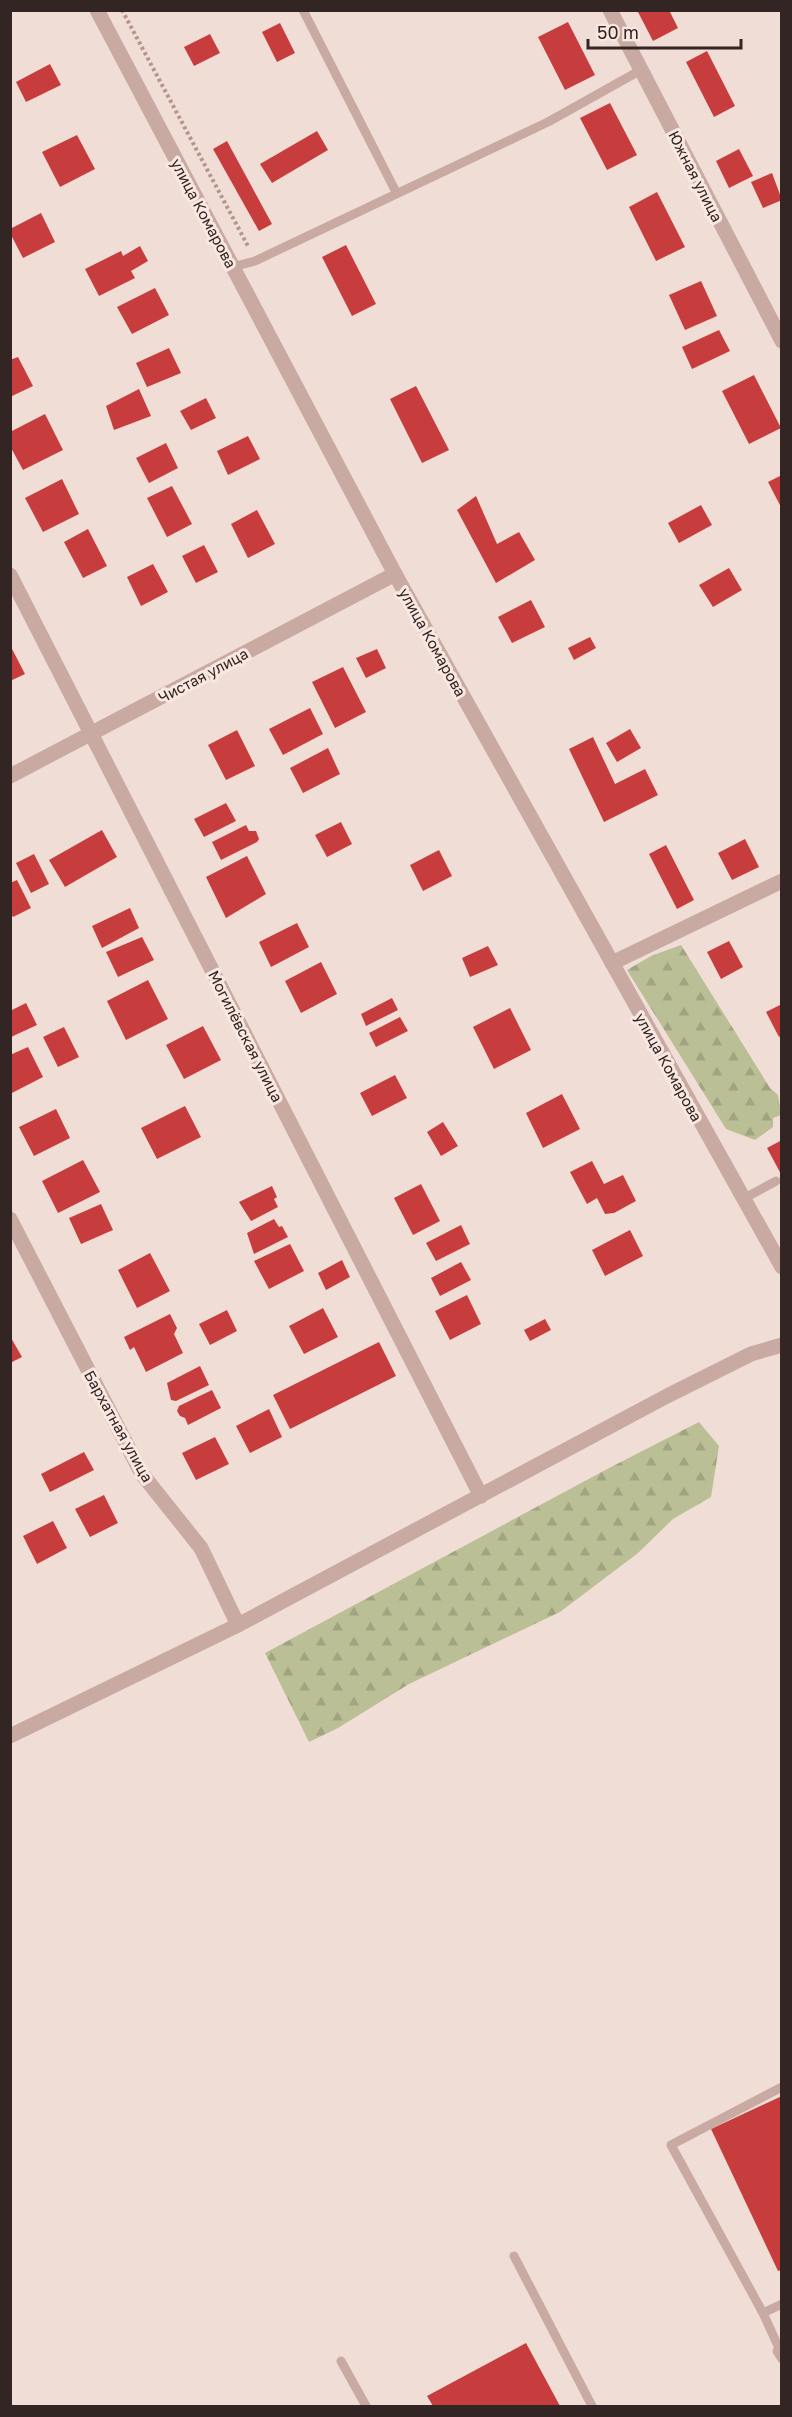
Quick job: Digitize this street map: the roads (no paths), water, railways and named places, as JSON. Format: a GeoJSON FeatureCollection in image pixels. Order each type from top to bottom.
{"type":"FeatureCollection","features":[{"type":"Feature","properties":{"kind":"street","name":"улица Комарова"},"geometry":{"type":"LineString","coordinates":[[97,10],[395,574],[782,1266]]}},
{"type":"Feature","properties":{"kind":"street","name":"Южная улица"},"geometry":{"type":"LineString","coordinates":[[610,10],[782,341]]}},
{"type":"Feature","properties":{"kind":"street","name":"Чистая улица"},"geometry":{"type":"LineString","coordinates":[[10,776],[395,574]]}},
{"type":"Feature","properties":{"kind":"street","name":"Могилёвская улица"},"geometry":{"type":"LineString","coordinates":[[10,575],[481,1496]]}},
{"type":"Feature","properties":{"kind":"street"},"geometry":{"type":"LineString","coordinates":[[612,963],[782,881]]}},
{"type":"Feature","properties":{"kind":"street","name":"Бархатная улица"},"geometry":{"type":"LineString","coordinates":[[10,1219],[142,1474],[201,1548],[237,1625]]}},
{"type":"Feature","properties":{"kind":"street"},"geometry":{"type":"LineString","coordinates":[[10,1737],[237,1625],[667,1396],[751,1354],[782,1345]]}},
{"type":"Feature","properties":{"kind":"lane"},"geometry":{"type":"LineString","coordinates":[[303,10],[396,192]]}},
{"type":"Feature","properties":{"kind":"lane"},"geometry":{"type":"LineString","coordinates":[[232,267],[255,261],[396,192],[548,122],[641,70]]}},
{"type":"Feature","properties":{"kind":"lane"},"geometry":{"type":"LineString","coordinates":[[743,1199],[776,1181]]}},
{"type":"Feature","properties":{"kind":"lane"},"geometry":{"type":"LineString","coordinates":[[780,2352],[763,2313],[671,2145],[782,2087]]}},
{"type":"Feature","properties":{"kind":"lane"},"geometry":{"type":"LineString","coordinates":[[514,2256],[592,2406]]}},
{"type":"Feature","properties":{"kind":"lane"},"geometry":{"type":"LineString","coordinates":[[763,2313],[782,2304]]}},
{"type":"Feature","properties":{"kind":"lane"},"geometry":{"type":"LineString","coordinates":[[341,2361],[366,2406]]}}]}
